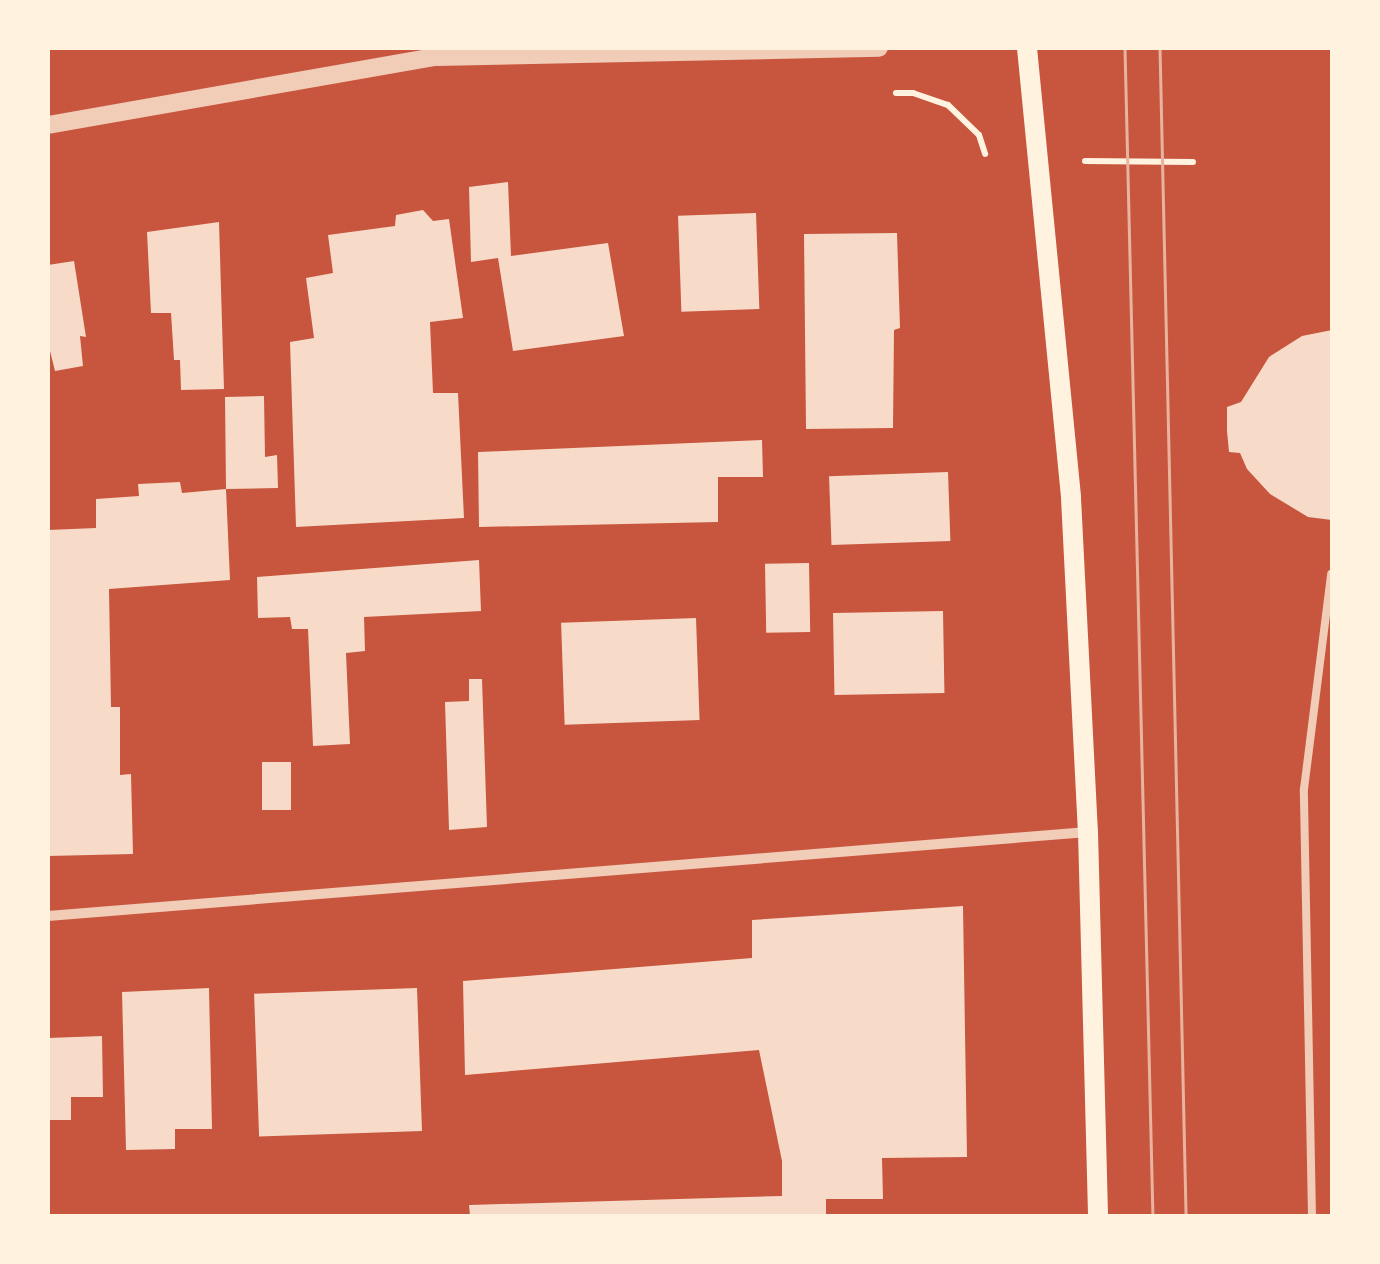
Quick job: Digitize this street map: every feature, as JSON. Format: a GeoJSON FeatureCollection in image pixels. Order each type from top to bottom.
{"type":"FeatureCollection","features":[{"type":"Feature","properties":{"kind":"main road"},"geometry":{"type":"LineString","coordinates":[[1027,48],[1071,498],[1088,832],[1098,1216]]}},
{"type":"Feature","properties":{"kind":"street"},"geometry":{"type":"LineString","coordinates":[[48,125],[479,48]]}},
{"type":"Feature","properties":{"kind":"street"},"geometry":{"type":"LineString","coordinates":[[437,57],[879,48]]}},
{"type":"Feature","properties":{"kind":"street"},"geometry":{"type":"LineString","coordinates":[[48,916],[1088,832]]}},
{"type":"Feature","properties":{"kind":"lane"},"geometry":{"type":"LineString","coordinates":[[1312,1216],[1304,789],[1331,574]]}},
{"type":"Feature","properties":{"kind":"building"},"geometry":{"type":"Polygon","coordinates":[[[508,182],[511,256],[608,243],[624,336],[513,351],[498,258],[471,262],[469,187],[508,182]]]}},
{"type":"Feature","properties":{"kind":"building"},"geometry":{"type":"Polygon","coordinates":[[[423,210],[433,221],[449,219],[463,318],[430,322],[433,393],[458,393],[464,518],[296,527],[290,342],[314,338],[306,278],[333,273],[328,235],[395,226],[396,215],[423,210]]]}},
{"type":"Feature","properties":{"kind":"building"},"geometry":{"type":"Polygon","coordinates":[[[756,213],[759,309],[681,312],[678,216],[756,213]]]}},
{"type":"Feature","properties":{"kind":"building"},"geometry":{"type":"Polygon","coordinates":[[[219,222],[224,389],[181,390],[180,360],[174,360],[171,313],[151,313],[147,232],[219,222]]]}},
{"type":"Feature","properties":{"kind":"building"},"geometry":{"type":"Polygon","coordinates":[[[897,233],[900,328],[894,330],[893,428],[806,429],[804,234],[897,233]]]}},
{"type":"Feature","properties":{"kind":"building"},"geometry":{"type":"Polygon","coordinates":[[[74,261],[86,337],[80,336],[83,366],[55,371],[48,343],[48,265],[74,261]]]}},
{"type":"Feature","properties":{"kind":"building"},"geometry":{"type":"Polygon","coordinates":[[[1332,330],[1332,520],[1308,517],[1270,494],[1247,469],[1240,453],[1229,452],[1227,407],[1241,402],[1269,357],[1302,336],[1332,330]]]}},
{"type":"Feature","properties":{"kind":"building"},"geometry":{"type":"Polygon","coordinates":[[[264,396],[265,457],[277,455],[278,488],[226,489],[225,397],[264,396]]]}},
{"type":"Feature","properties":{"kind":"building"},"geometry":{"type":"Polygon","coordinates":[[[762,440],[763,477],[718,477],[718,522],[479,527],[478,452],[762,440]]]}},
{"type":"Feature","properties":{"kind":"building"},"geometry":{"type":"Polygon","coordinates":[[[948,472],[950,541],[831,545],[829,476],[948,472]]]}},
{"type":"Feature","properties":{"kind":"building"},"geometry":{"type":"Polygon","coordinates":[[[180,482],[182,493],[226,489],[230,580],[109,589],[111,707],[120,707],[120,775],[131,774],[133,854],[48,856],[48,530],[96,528],[96,499],[139,496],[138,484],[180,482]]]}},
{"type":"Feature","properties":{"kind":"building"},"geometry":{"type":"Polygon","coordinates":[[[479,560],[481,611],[364,617],[365,651],[346,653],[350,744],[313,746],[308,629],[292,629],[290,617],[258,618],[257,577],[479,560]]]}},
{"type":"Feature","properties":{"kind":"building"},"geometry":{"type":"Polygon","coordinates":[[[809,563],[810,632],[766,633],[765,564],[809,563]]]}},
{"type":"Feature","properties":{"kind":"building"},"geometry":{"type":"Polygon","coordinates":[[[943,611],[944,693],[834,695],[833,613],[943,611]]]}},
{"type":"Feature","properties":{"kind":"building"},"geometry":{"type":"Polygon","coordinates":[[[696,618],[700,720],[565,725],[561,623],[696,618]]]}},
{"type":"Feature","properties":{"kind":"building"},"geometry":{"type":"Polygon","coordinates":[[[469,679],[482,679],[487,827],[449,830],[445,702],[469,701],[469,679]]]}},
{"type":"Feature","properties":{"kind":"building"},"geometry":{"type":"Polygon","coordinates":[[[262,762],[291,762],[291,810],[262,810],[262,762]]]}},
{"type":"Feature","properties":{"kind":"building"},"geometry":{"type":"Polygon","coordinates":[[[963,906],[967,1157],[882,1158],[883,1199],[826,1199],[826,1216],[470,1216],[469,1205],[782,1196],[782,1161],[759,1050],[465,1075],[463,981],[752,958],[752,920],[963,906]]]}},
{"type":"Feature","properties":{"kind":"building"},"geometry":{"type":"Polygon","coordinates":[[[209,988],[212,1129],[175,1129],[175,1149],[126,1150],[122,992],[209,988]]]}},
{"type":"Feature","properties":{"kind":"building"},"geometry":{"type":"Polygon","coordinates":[[[417,988],[422,1131],[259,1137],[254,994],[417,988]]]}},
{"type":"Feature","properties":{"kind":"building"},"geometry":{"type":"Polygon","coordinates":[[[102,1036],[103,1097],[71,1097],[71,1120],[48,1120],[48,1038],[102,1036]]]}},
{"type":"Feature","properties":{"kind":"tram line"},"geometry":{"type":"LineString","coordinates":[[1125,48],[1153,1216]]}},
{"type":"Feature","properties":{"kind":"tram line"},"geometry":{"type":"LineString","coordinates":[[1160,48],[1186,1216]]}}]}
